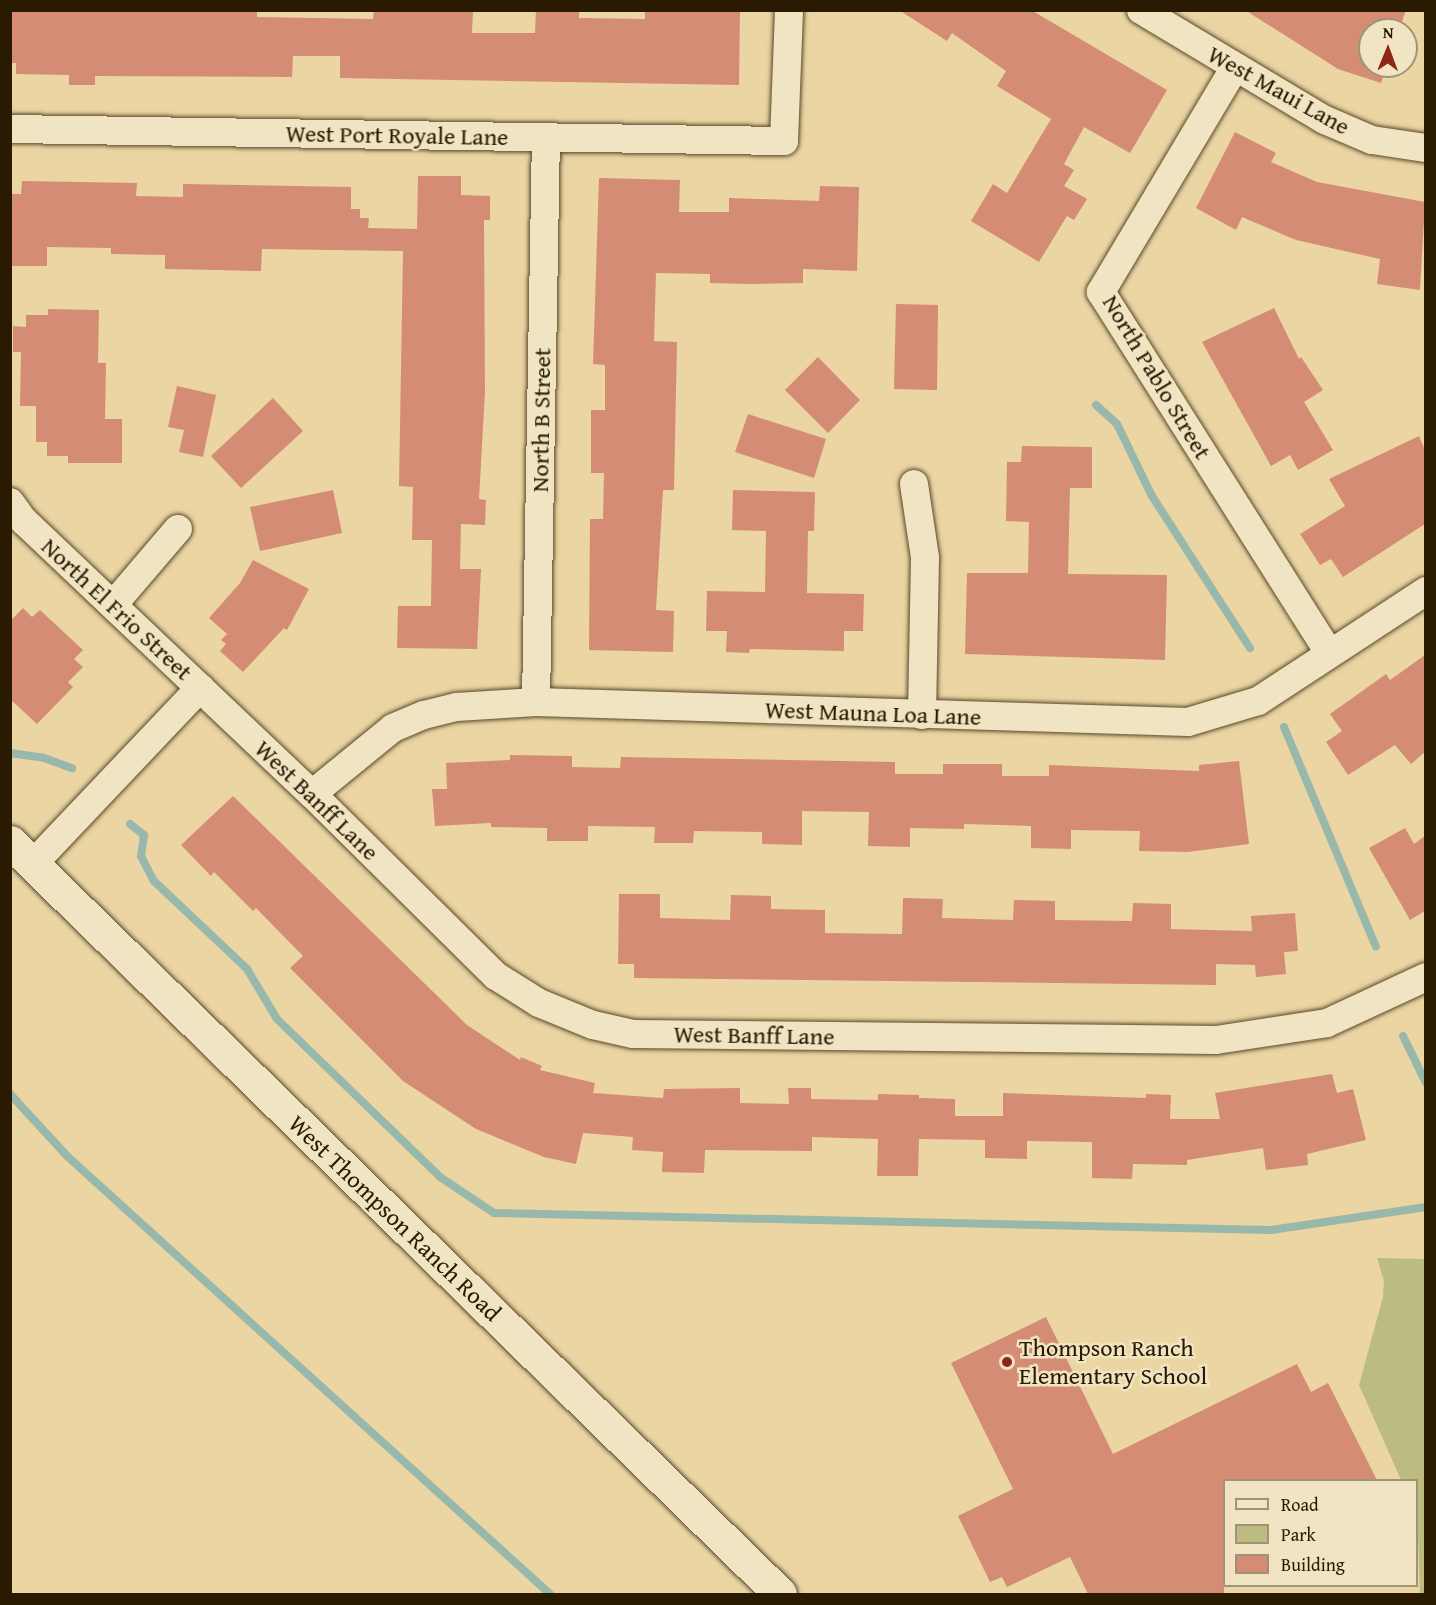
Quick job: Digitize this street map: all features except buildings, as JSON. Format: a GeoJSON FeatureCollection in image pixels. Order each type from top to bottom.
{"type":"FeatureCollection","features":[{"type":"Feature","properties":{"kind":"main road","name":"West Thompson Ranch Road"},"geometry":{"type":"LineString","coordinates":[[22,853],[780,1594]]}},
{"type":"Feature","properties":{"kind":"street","name":"West Port Royale Lane"},"geometry":{"type":"LineString","coordinates":[[10,129],[784,141],[789,10]]}},
{"type":"Feature","properties":{"kind":"street","name":"West Maui Lane"},"geometry":{"type":"LineString","coordinates":[[1141,10],[1235,67],[1344,128],[1372,140],[1425,148]]}},
{"type":"Feature","properties":{"kind":"street","name":"North Pablo Street"},"geometry":{"type":"LineString","coordinates":[[1235,67],[1101,292],[1329,653]]}},
{"type":"Feature","properties":{"kind":"street","name":"North B Street"},"geometry":{"type":"LineString","coordinates":[[536,702],[546,137]]}},
{"type":"Feature","properties":{"kind":"street"},"geometry":{"type":"LineString","coordinates":[[914,483],[925,558],[922,715]]}},
{"type":"Feature","properties":{"kind":"street","name":"North El Frio Street"},"geometry":{"type":"LineString","coordinates":[[10,502],[24,521],[200,688]]}},
{"type":"Feature","properties":{"kind":"street"},"geometry":{"type":"LineString","coordinates":[[112,605],[178,528]]}},
{"type":"Feature","properties":{"kind":"street","name":"West Mauna Loa Lane"},"geometry":{"type":"LineString","coordinates":[[312,794],[393,728],[424,715],[458,707],[536,702],[1188,722],[1258,701],[1425,591]]}},
{"type":"Feature","properties":{"kind":"street"},"geometry":{"type":"LineString","coordinates":[[22,853],[200,688]]}},
{"type":"Feature","properties":{"kind":"street","name":"West Banff Lane"},"geometry":{"type":"LineString","coordinates":[[200,688],[312,794],[496,976],[538,1003],[593,1025],[633,1034],[1216,1040],[1327,1023],[1425,977]]}},
{"type":"Feature","properties":{"kind":"green space"},"geometry":{"type":"Polygon","coordinates":[[[1377,1258],[1425,1259],[1425,1594],[1420,1594],[1418,1479],[1401,1479],[1359,1385],[1383,1297],[1384,1281],[1377,1258]]]}},
{"type":"Feature","properties":{"kind":"waterway"},"geometry":{"type":"LineString","coordinates":[[1096,405],[1117,424],[1152,496],[1250,648]]}},
{"type":"Feature","properties":{"kind":"waterway"},"geometry":{"type":"LineString","coordinates":[[1284,727],[1376,947]]}},
{"type":"Feature","properties":{"kind":"waterway"},"geometry":{"type":"LineString","coordinates":[[10,753],[44,758],[72,768]]}},
{"type":"Feature","properties":{"kind":"waterway"},"geometry":{"type":"LineString","coordinates":[[130,824],[144,835],[141,856],[154,881],[247,969],[277,1019],[440,1177],[494,1213],[1271,1230],[1426,1207]]}},
{"type":"Feature","properties":{"kind":"waterway"},"geometry":{"type":"LineString","coordinates":[[1403,1036],[1426,1083]]}},
{"type":"Feature","properties":{"kind":"waterway"},"geometry":{"type":"LineString","coordinates":[[10,1094],[67,1156],[550,1594]]}},
{"type":"Feature","properties":{"kind":"place","name":"Thompson Ranch Elementary School"},"geometry":{"type":"Point","coordinates":[1007,1362]}}]}
